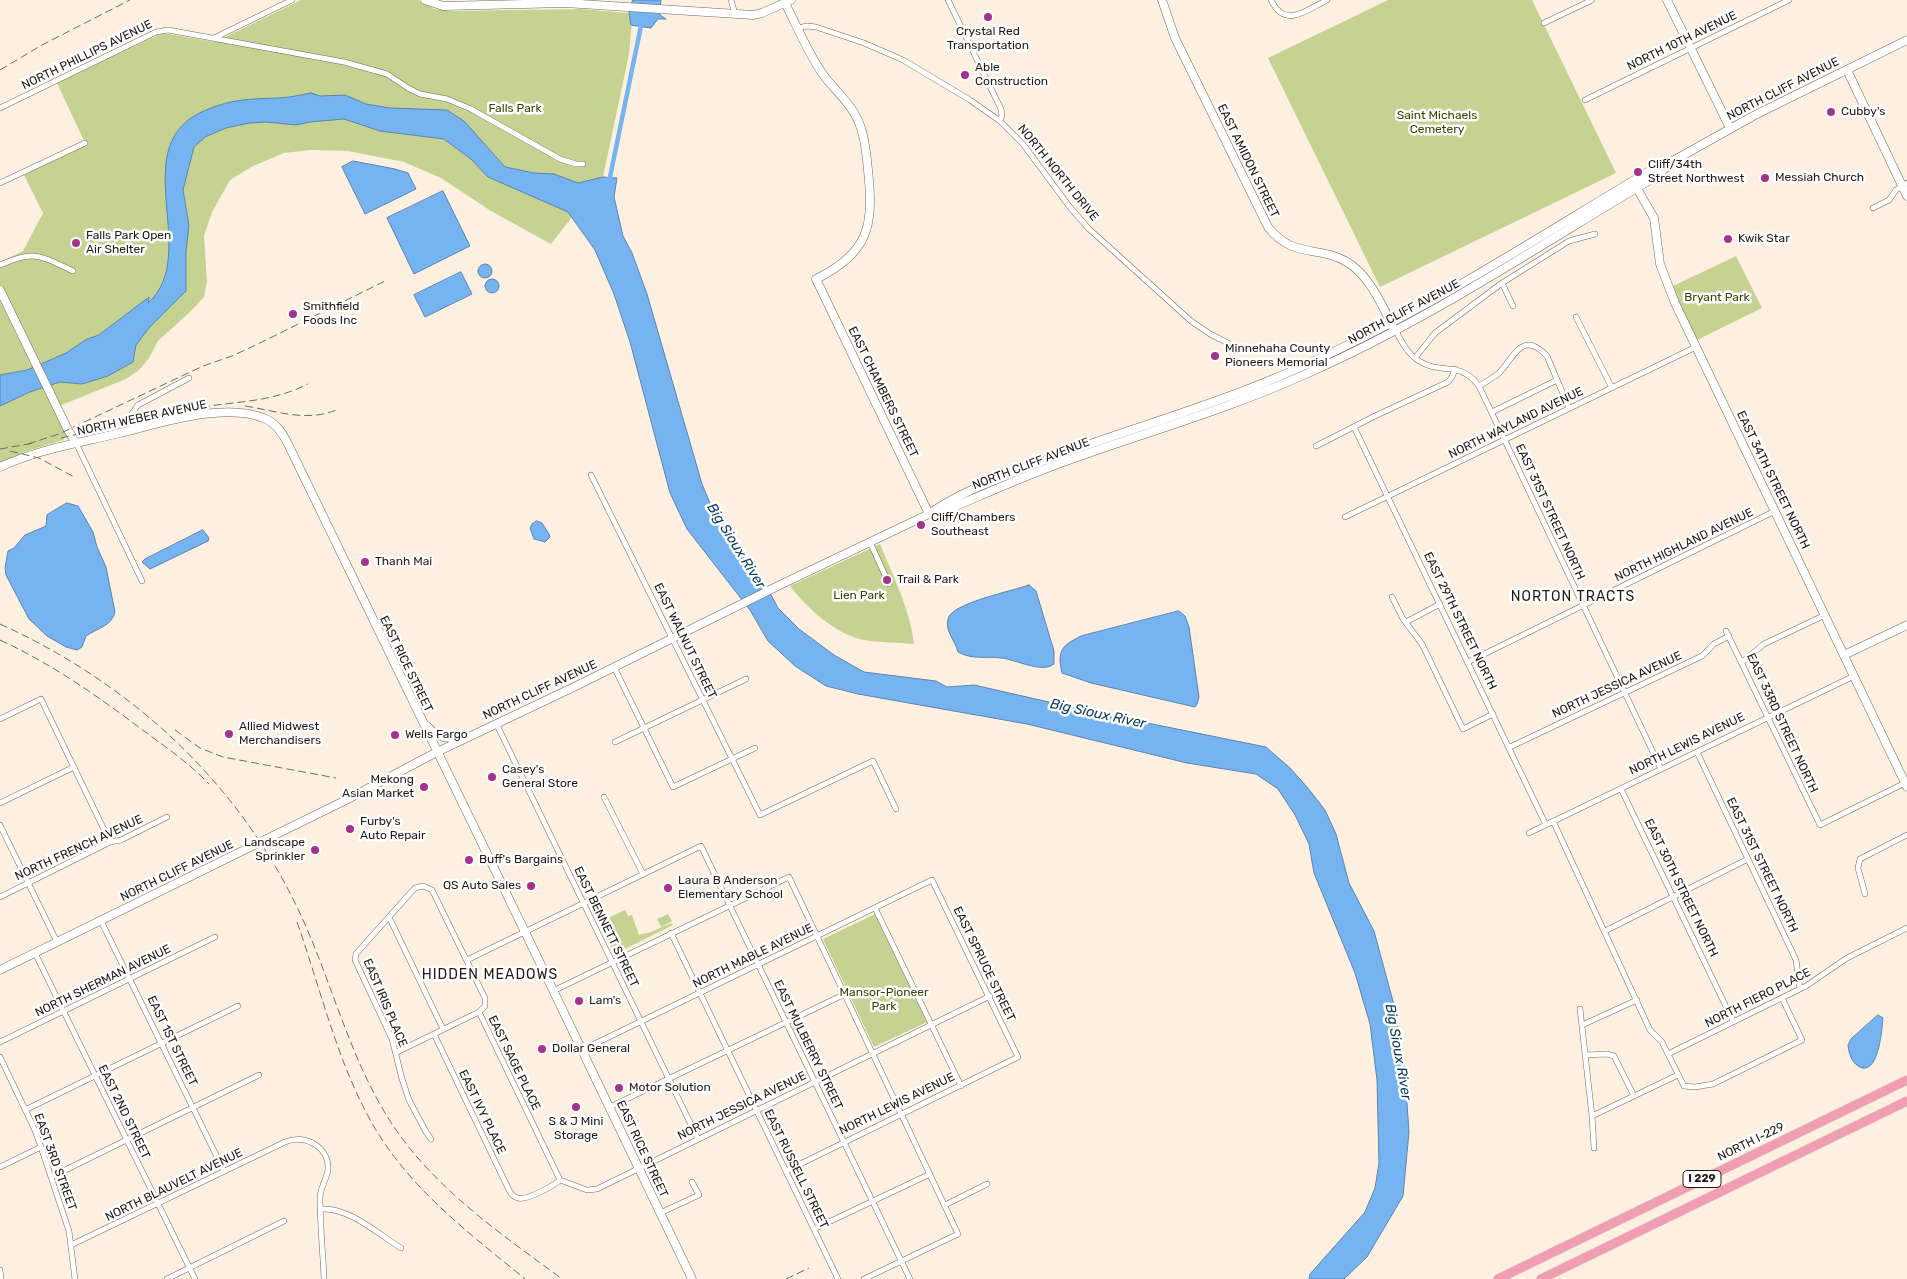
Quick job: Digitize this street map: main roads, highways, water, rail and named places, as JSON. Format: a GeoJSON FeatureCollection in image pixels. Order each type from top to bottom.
{"type":"FeatureCollection","features":[{"type":"Feature","properties":{"kind":"highway","name":"NORTH I-229"},"geometry":{"type":"LineString","coordinates":[[1498,1279],[1907,1080]]}},
{"type":"Feature","properties":{"kind":"highway","name":"I 229"},"geometry":{"type":"LineString","coordinates":[[1541,1279],[1907,1101]]}},
{"type":"Feature","properties":{"kind":"main road"},"geometry":{"type":"LineString","coordinates":[[425,0],[443,6],[565,3],[758,15],[788,1]]}},
{"type":"Feature","properties":{"kind":"main road","name":"EAST AMIDON STREET"},"geometry":{"type":"LineString","coordinates":[[1162,0],[1175,38],[1268,227],[1280,240],[1289,246],[1337,257],[1352,265],[1367,282],[1396,331]]}},
{"type":"Feature","properties":{"kind":"main road"},"geometry":{"type":"LineString","coordinates":[[1667,0],[1730,128]]}},
{"type":"Feature","properties":{"kind":"main road","name":"EAST CHAMBERS STREET"},"geometry":{"type":"LineString","coordinates":[[788,1],[798,28],[821,72],[849,104],[859,122],[865,143],[870,192],[869,225],[862,241],[846,260],[834,270],[816,279],[929,514]]}},
{"type":"Feature","properties":{"kind":"main road","name":"NORTH CLIFF AVENUE"},"geometry":{"type":"LineString","coordinates":[[0,970],[346,800],[473,734],[614,668],[784,583],[929,514],[946,502],[1039,462],[1176,416],[1266,382],[1392,323],[1453,290],[1651,170],[1671,162],[1730,128],[1907,40]]}},
{"type":"Feature","properties":{"kind":"main road"},"geometry":{"type":"LineString","coordinates":[[1847,70],[1904,185],[1907,196]]}},
{"type":"Feature","properties":{"kind":"main road","name":"NORTH CLIFF AVENUE"},"geometry":{"type":"LineString","coordinates":[[929,514],[949,509],[1067,461],[1245,400],[1306,375],[1396,331],[1468,291],[1655,177],[1671,162]]}},
{"type":"Feature","properties":{"kind":"main road","name":"EAST 34TH STREET NORTH"},"geometry":{"type":"LineString","coordinates":[[1632,181],[1654,218],[1660,264],[1696,347],[1906,785]]}},
{"type":"Feature","properties":{"kind":"main road"},"geometry":{"type":"LineString","coordinates":[[0,290],[32,358],[76,443]]}},
{"type":"Feature","properties":{"kind":"main road","name":"NORTH WEBER AVENUE"},"geometry":{"type":"LineString","coordinates":[[0,467],[34,453],[195,417],[233,413],[247,414],[266,419],[278,428],[284,436]]}},
{"type":"Feature","properties":{"kind":"main road","name":"EAST RICE STREET"},"geometry":{"type":"LineString","coordinates":[[284,436],[692,1279]]}},
{"type":"Feature","properties":{"kind":"main road"},"geometry":{"type":"LineString","coordinates":[[1844,655],[1907,624]]}},
{"type":"Feature","properties":{"kind":"main road"},"geometry":{"type":"LineString","coordinates":[[420,716],[439,737],[448,738],[473,734]]}},
{"type":"Feature","properties":{"kind":"water"},"geometry":{"type":"Polygon","coordinates":[[[633,0],[661,0],[659,14],[666,19],[658,19],[651,28],[631,25],[629,13],[633,0]]]}},
{"type":"Feature","properties":{"kind":"water","name":"Big Sioux River"},"geometry":{"type":"Polygon","coordinates":[[[311,93],[320,96],[345,95],[366,104],[390,108],[447,110],[464,121],[505,167],[534,173],[554,174],[578,183],[603,177],[617,178],[614,197],[623,236],[632,253],[647,294],[702,484],[712,508],[748,562],[763,580],[778,608],[799,629],[834,655],[864,672],[936,681],[947,687],[974,685],[1093,712],[1266,747],[1290,768],[1307,787],[1325,810],[1336,834],[1349,883],[1374,931],[1394,1005],[1404,1061],[1409,1132],[1403,1196],[1367,1257],[1344,1279],[1309,1279],[1310,1274],[1365,1212],[1375,1188],[1379,1163],[1377,1080],[1370,1024],[1355,973],[1314,873],[1309,844],[1295,815],[1278,789],[1256,774],[1187,763],[1027,724],[858,694],[826,686],[795,666],[768,641],[750,610],[687,529],[670,493],[630,342],[614,294],[595,250],[568,212],[488,177],[472,160],[444,139],[380,131],[344,119],[296,125],[266,122],[249,123],[226,128],[205,137],[194,147],[183,190],[189,226],[186,251],[186,291],[149,328],[136,345],[133,362],[108,376],[82,384],[60,382],[30,392],[0,406],[0,375],[27,370],[66,353],[87,339],[99,335],[149,297],[148,303],[163,282],[168,257],[165,173],[169,148],[182,126],[206,110],[224,104],[250,99],[285,98],[311,93]]]}},
{"type":"Feature","properties":{"kind":"water"},"geometry":{"type":"Polygon","coordinates":[[[353,161],[408,173],[416,189],[365,214],[342,167],[353,161]]]}},
{"type":"Feature","properties":{"kind":"water"},"geometry":{"type":"Polygon","coordinates":[[[443,191],[470,246],[414,274],[387,218],[443,191]]]}},
{"type":"Feature","properties":{"kind":"water"},"geometry":{"type":"Polygon","coordinates":[[[482,264],[488,264],[492,271],[488,278],[482,278],[478,274],[478,268],[482,264]]]}},
{"type":"Feature","properties":{"kind":"water"},"geometry":{"type":"Polygon","coordinates":[[[461,272],[472,294],[425,317],[414,295],[461,272]]]}},
{"type":"Feature","properties":{"kind":"water"},"geometry":{"type":"Polygon","coordinates":[[[489,279],[495,279],[499,286],[495,293],[489,293],[485,289],[485,283],[489,279]]]}},
{"type":"Feature","properties":{"kind":"water"},"geometry":{"type":"Polygon","coordinates":[[[67,503],[78,506],[93,532],[106,567],[115,612],[111,621],[86,636],[82,647],[77,650],[66,647],[47,636],[29,619],[6,575],[5,568],[8,551],[14,548],[25,535],[46,526],[47,515],[67,503]]]}},
{"type":"Feature","properties":{"kind":"water"},"geometry":{"type":"Polygon","coordinates":[[[537,521],[542,523],[549,534],[550,537],[545,542],[534,539],[530,528],[537,521]]]}},
{"type":"Feature","properties":{"kind":"water"},"geometry":{"type":"Polygon","coordinates":[[[203,530],[209,538],[208,541],[150,569],[142,562],[145,559],[203,530]]]}},
{"type":"Feature","properties":{"kind":"water"},"geometry":{"type":"Polygon","coordinates":[[[1029,585],[1036,591],[1054,651],[1054,664],[1049,667],[1036,667],[1007,659],[974,657],[958,652],[947,624],[952,613],[984,598],[1029,585]]]}},
{"type":"Feature","properties":{"kind":"water"},"geometry":{"type":"Polygon","coordinates":[[[1179,611],[1185,616],[1189,627],[1199,697],[1195,707],[1091,683],[1062,673],[1060,659],[1062,650],[1081,636],[1179,611]]]}},
{"type":"Feature","properties":{"kind":"water"},"geometry":{"type":"Polygon","coordinates":[[[1878,1015],[1883,1018],[1878,1051],[1870,1066],[1865,1068],[1858,1066],[1850,1054],[1848,1045],[1851,1039],[1878,1015]]]}},
{"type":"Feature","properties":{"kind":"waterway"},"geometry":{"type":"LineString","coordinates":[[608,182],[642,21]]}},
{"type":"Feature","properties":{"kind":"railway"},"geometry":{"type":"LineString","coordinates":[[0,70],[42,45],[130,0]]}},
{"type":"Feature","properties":{"kind":"railway"},"geometry":{"type":"LineString","coordinates":[[28,444],[59,434],[203,366],[232,356],[387,280]]}},
{"type":"Feature","properties":{"kind":"railway"},"geometry":{"type":"LineString","coordinates":[[61,438],[179,411],[280,395],[308,384]]}},
{"type":"Feature","properties":{"kind":"railway"},"geometry":{"type":"LineString","coordinates":[[245,406],[303,416],[327,413],[339,409]]}},
{"type":"Feature","properties":{"kind":"railway"},"geometry":{"type":"LineString","coordinates":[[0,449],[34,443]]}},
{"type":"Feature","properties":{"kind":"railway"},"geometry":{"type":"LineString","coordinates":[[10,451],[39,458],[76,478]]}},
{"type":"Feature","properties":{"kind":"railway"},"geometry":{"type":"LineString","coordinates":[[0,624],[51,650],[99,679],[144,713],[185,750],[223,791],[256,836],[285,884],[310,936],[356,1055],[392,1124],[409,1147],[448,1189],[492,1227],[562,1279]]}},
{"type":"Feature","properties":{"kind":"railway"},"geometry":{"type":"LineString","coordinates":[[0,640],[55,669],[90,692],[176,754],[209,784]]}},
{"type":"Feature","properties":{"kind":"railway"},"geometry":{"type":"LineString","coordinates":[[175,730],[200,748],[223,757],[336,778]]}},
{"type":"Feature","properties":{"kind":"railway"},"geometry":{"type":"LineString","coordinates":[[297,922],[339,1051],[360,1101],[373,1125],[404,1170],[423,1190],[462,1227],[525,1279]]}},
{"type":"Feature","properties":{"kind":"railway"},"geometry":{"type":"LineString","coordinates":[[786,1279],[809,1268]]}},
{"type":"Feature","properties":{"kind":"place","name":"Crystal Red Transportation"},"geometry":{"type":"Point","coordinates":[988,17]}},
{"type":"Feature","properties":{"kind":"place","name":"Able Construction"},"geometry":{"type":"Point","coordinates":[965,75]}},
{"type":"Feature","properties":{"kind":"place","name":"Cubby's"},"geometry":{"type":"Point","coordinates":[1831,112]}},
{"type":"Feature","properties":{"kind":"place","name":"Cliff/34th Street Northwest"},"geometry":{"type":"Point","coordinates":[1638,172]}},
{"type":"Feature","properties":{"kind":"place","name":"Messiah Church"},"geometry":{"type":"Point","coordinates":[1765,178]}},
{"type":"Feature","properties":{"kind":"place","name":"Kwik Star"},"geometry":{"type":"Point","coordinates":[1728,239]}},
{"type":"Feature","properties":{"kind":"place","name":"Falls Park Open Air Shelter"},"geometry":{"type":"Point","coordinates":[76,243]}},
{"type":"Feature","properties":{"kind":"place","name":"Smithfield Foods Inc"},"geometry":{"type":"Point","coordinates":[293,314]}},
{"type":"Feature","properties":{"kind":"place","name":"Minnehaha County Pioneers Memorial"},"geometry":{"type":"Point","coordinates":[1215,356]}},
{"type":"Feature","properties":{"kind":"place","name":"Cliff/Chambers Southeast"},"geometry":{"type":"Point","coordinates":[921,525]}},
{"type":"Feature","properties":{"kind":"place","name":"Thanh Mai"},"geometry":{"type":"Point","coordinates":[365,562]}},
{"type":"Feature","properties":{"kind":"place","name":"Trail & Park"},"geometry":{"type":"Point","coordinates":[887,580]}},
{"type":"Feature","properties":{"kind":"place","name":"Allied Midwest Merchandisers"},"geometry":{"type":"Point","coordinates":[229,734]}},
{"type":"Feature","properties":{"kind":"place","name":"Wells Fargo"},"geometry":{"type":"Point","coordinates":[395,735]}},
{"type":"Feature","properties":{"kind":"place","name":"Casey's General Store"},"geometry":{"type":"Point","coordinates":[492,777]}},
{"type":"Feature","properties":{"kind":"place","name":"Mekong Asian Market"},"geometry":{"type":"Point","coordinates":[424,787]}},
{"type":"Feature","properties":{"kind":"place","name":"Furby's Auto Repair"},"geometry":{"type":"Point","coordinates":[350,829]}},
{"type":"Feature","properties":{"kind":"place","name":"Landscape Sprinkler"},"geometry":{"type":"Point","coordinates":[315,850]}},
{"type":"Feature","properties":{"kind":"place","name":"Buff's Bargains"},"geometry":{"type":"Point","coordinates":[469,860]}},
{"type":"Feature","properties":{"kind":"place","name":"QS Auto Sales"},"geometry":{"type":"Point","coordinates":[531,886]}},
{"type":"Feature","properties":{"kind":"place","name":"Laura B Anderson Elementary School"},"geometry":{"type":"Point","coordinates":[668,888]}},
{"type":"Feature","properties":{"kind":"place","name":"Lam's"},"geometry":{"type":"Point","coordinates":[579,1001]}},
{"type":"Feature","properties":{"kind":"place","name":"Dollar General"},"geometry":{"type":"Point","coordinates":[542,1049]}},
{"type":"Feature","properties":{"kind":"place","name":"Motor Solution"},"geometry":{"type":"Point","coordinates":[619,1088]}},
{"type":"Feature","properties":{"kind":"place","name":"S & J Mini Storage"},"geometry":{"type":"Point","coordinates":[576,1107]}},
{"type":"Feature","properties":{"kind":"district","name":"NORTON TRACTS"},"geometry":{"type":"Point","coordinates":[1573,597]}},
{"type":"Feature","properties":{"kind":"district","name":"HIDDEN MEADOWS"},"geometry":{"type":"Point","coordinates":[490,975]}},
{"type":"Feature","properties":{"kind":"park label","name":"Falls Park"},"geometry":{"type":"Point","coordinates":[515,109]}},
{"type":"Feature","properties":{"kind":"park label","name":"Saint Michaels Cemetery"},"geometry":{"type":"Point","coordinates":[1437,123]}},
{"type":"Feature","properties":{"kind":"park label","name":"Bryant Park"},"geometry":{"type":"Point","coordinates":[1717,298]}},
{"type":"Feature","properties":{"kind":"park label","name":"Lien Park"},"geometry":{"type":"Point","coordinates":[859,596]}},
{"type":"Feature","properties":{"kind":"park label","name":"Mansor-Pioneer Park"},"geometry":{"type":"Point","coordinates":[884,1000]}}]}
